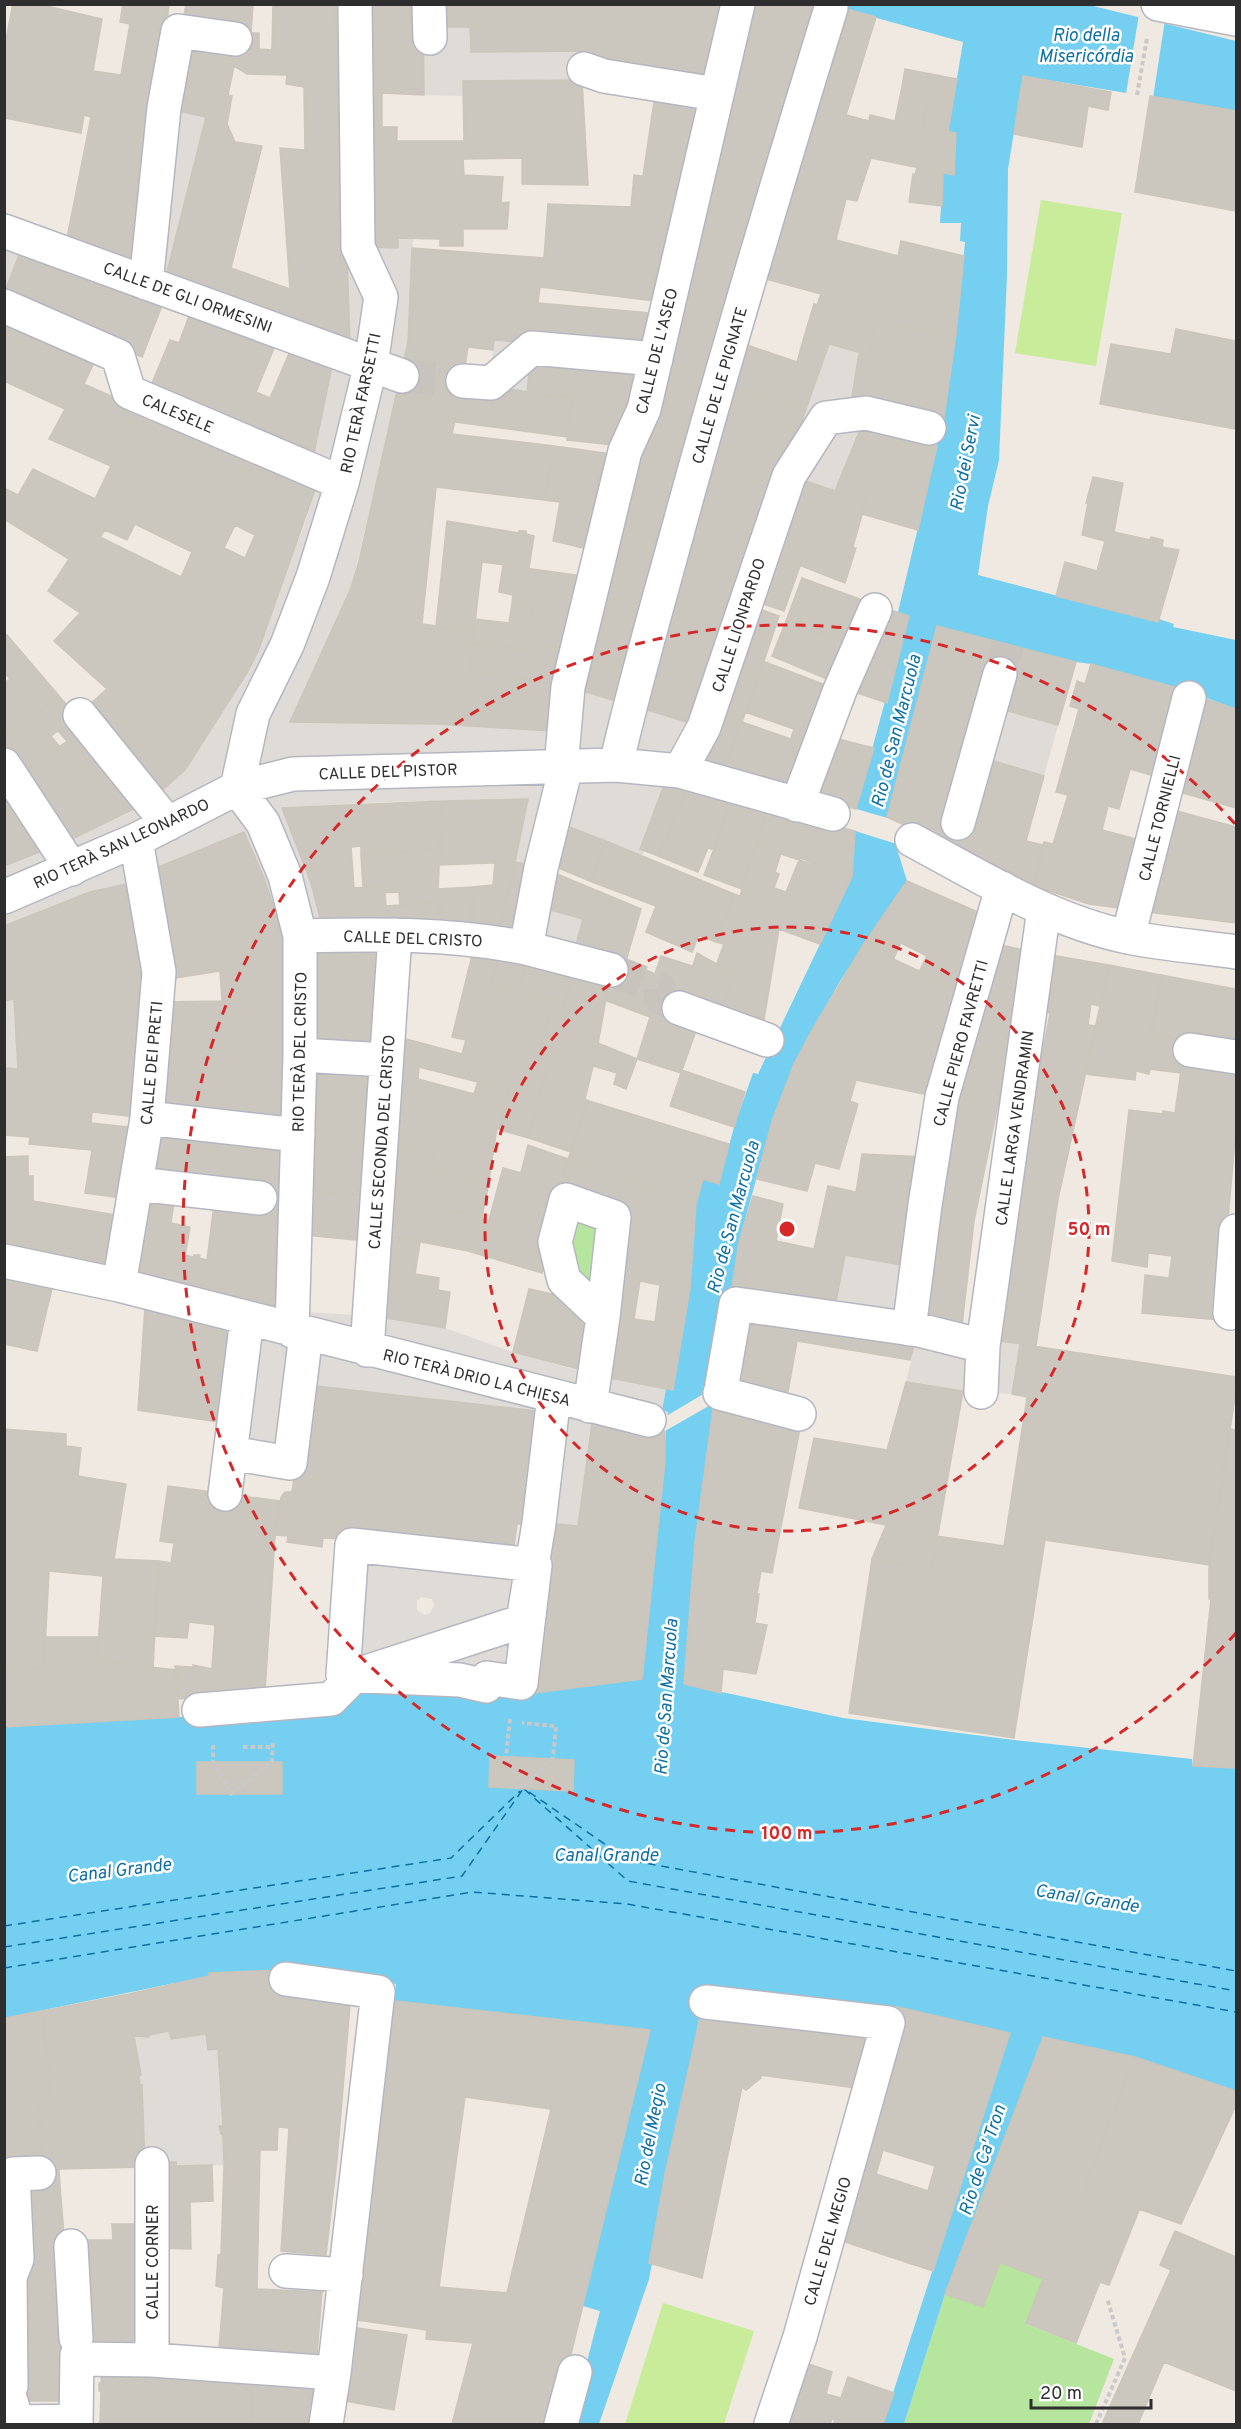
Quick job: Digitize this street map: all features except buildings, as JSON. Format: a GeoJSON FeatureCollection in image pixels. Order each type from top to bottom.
{"type":"FeatureCollection","features":[{"type":"Feature","properties":{"kind":"street","name":"RIO TERÀ FARSETTI"},"geometry":{"type":"LineString","coordinates":[[237,788],[253,714],[287,645],[313,577],[342,483],[371,364],[381,297],[358,247],[355,4]]}},
{"type":"Feature","properties":{"kind":"street"},"geometry":{"type":"LineString","coordinates":[[429,4],[430,38]]}},
{"type":"Feature","properties":{"kind":"street","name":"CALLE DE L'ASEO"},"geometry":{"type":"LineString","coordinates":[[526,948],[568,687],[625,451],[645,409],[738,4]]}},
{"type":"Feature","properties":{"kind":"street","name":"CALLE DE LE PIGNATE"},"geometry":{"type":"LineString","coordinates":[[616,765],[630,705],[710,410],[776,184],[831,8]]}},
{"type":"Feature","properties":{"kind":"street"},"geometry":{"type":"LineString","coordinates":[[1154,16],[1236,19]]}},
{"type":"Feature","properties":{"kind":"street"},"geometry":{"type":"LineString","coordinates":[[146,283],[164,108],[178,31],[235,39]]}},
{"type":"Feature","properties":{"kind":"street"},"geometry":{"type":"LineString","coordinates":[[584,69],[604,76],[716,94]]}},
{"type":"Feature","properties":{"kind":"street","name":"CALLE DE GLI ORMESINI"},"geometry":{"type":"LineString","coordinates":[[4,231],[402,376]]}},
{"type":"Feature","properties":{"kind":"street","name":"CALESELE"},"geometry":{"type":"LineString","coordinates":[[4,306],[118,356],[129,392],[342,483]]}},
{"type":"Feature","properties":{"kind":"street"},"geometry":{"type":"LineString","coordinates":[[463,381],[491,383],[532,348],[656,359]]}},
{"type":"Feature","properties":{"kind":"street","name":"CALLE LIONPARDO"},"geometry":{"type":"LineString","coordinates":[[682,772],[704,727],[789,476],[826,418],[866,413],[929,428]]}},
{"type":"Feature","properties":{"kind":"street"},"geometry":{"type":"LineString","coordinates":[[797,805],[840,690],[875,610]]}},
{"type":"Feature","properties":{"kind":"street"},"geometry":{"type":"LineString","coordinates":[[952,843],[1000,674]]}},
{"type":"Feature","properties":{"kind":"street","name":"CALLE TORNIELLI"},"geometry":{"type":"LineString","coordinates":[[1128,937],[1189,698]]}},
{"type":"Feature","properties":{"kind":"street"},"geometry":{"type":"LineString","coordinates":[[80,715],[168,824]]}},
{"type":"Feature","properties":{"kind":"street"},"geometry":{"type":"LineString","coordinates":[[4,765],[72,868]]}},
{"type":"Feature","properties":{"kind":"street","name":"CALLE DEL PISTOR"},"geometry":{"type":"LineString","coordinates":[[237,788],[293,774],[616,765],[682,772],[833,814]]}},
{"type":"Feature","properties":{"kind":"street","name":"RIO TERÀ SAN LEONARDO"},"geometry":{"type":"LineString","coordinates":[[4,897],[136,840],[237,788]]}},
{"type":"Feature","properties":{"kind":"street","name":"RIO TERÀ DEL CRISTO"},"geometry":{"type":"LineString","coordinates":[[237,788],[263,823],[285,876],[300,936],[298,1135],[280,1200],[299,1333]]}},
{"type":"Feature","properties":{"kind":"street","name":"CALLE DEI PRETI"},"geometry":{"type":"LineString","coordinates":[[119,1286],[138,1184],[147,1118],[159,972],[136,840]]}},
{"type":"Feature","properties":{"kind":"street"},"geometry":{"type":"LineString","coordinates":[[912,840],[952,843],[1002,888],[1044,909],[1085,925],[1128,937],[1236,952]]}},
{"type":"Feature","properties":{"kind":"street","name":"CALLE PIERO FAVRETTI"},"geometry":{"type":"LineString","coordinates":[[914,1330],[917,1271],[942,1097],[1002,888]]}},
{"type":"Feature","properties":{"kind":"street","name":"CALLE LARGA VENDRAMIN"},"geometry":{"type":"LineString","coordinates":[[981,1392],[983,1346],[1044,909]]}},
{"type":"Feature","properties":{"kind":"street","name":"CALLE DEL CRISTO"},"geometry":{"type":"LineString","coordinates":[[300,936],[395,935],[481,939],[611,970]]}},
{"type":"Feature","properties":{"kind":"street","name":"CALLE SECONDA DEL CRISTO"},"geometry":{"type":"LineString","coordinates":[[367,1350],[395,935]]}},
{"type":"Feature","properties":{"kind":"street"},"geometry":{"type":"LineString","coordinates":[[679,1008],[767,1040]]}},
{"type":"Feature","properties":{"kind":"street"},"geometry":{"type":"LineString","coordinates":[[1190,1050],[1236,1057]]}},
{"type":"Feature","properties":{"kind":"street"},"geometry":{"type":"LineString","coordinates":[[300,1055],[386,1060]]}},
{"type":"Feature","properties":{"kind":"street"},"geometry":{"type":"LineString","coordinates":[[147,1118],[298,1135]]}},
{"type":"Feature","properties":{"kind":"street"},"geometry":{"type":"LineString","coordinates":[[138,1184],[280,1200]]}},
{"type":"Feature","properties":{"kind":"street"},"geometry":{"type":"LineString","coordinates":[[1230,1313],[1236,1231]]}},
{"type":"Feature","properties":{"kind":"street"},"geometry":{"type":"LineString","coordinates":[[4,1261],[119,1286]]}},
{"type":"Feature","properties":{"kind":"street","name":"RIO TERÀ DRIO LA CHIESA"},"geometry":{"type":"LineString","coordinates":[[119,1286],[649,1420]]}},
{"type":"Feature","properties":{"kind":"street"},"geometry":{"type":"LineString","coordinates":[[799,1414],[721,1389],[736,1305],[914,1330],[983,1346]]}},
{"type":"Feature","properties":{"kind":"street"},"geometry":{"type":"LineString","coordinates":[[590,1406],[603,1317]]}},
{"type":"Feature","properties":{"kind":"street"},"geometry":{"type":"LineString","coordinates":[[225,1494],[247,1319]]}},
{"type":"Feature","properties":{"kind":"street"},"geometry":{"type":"LineString","coordinates":[[231,1453],[290,1463],[300,1384],[299,1333]]}},
{"type":"Feature","properties":{"kind":"street"},"geometry":{"type":"LineString","coordinates":[[513,1697],[539,1523],[554,1396]]}},
{"type":"Feature","properties":{"kind":"street"},"geometry":{"type":"LineString","coordinates":[[513,1697],[488,1678],[486,1686],[460,1680],[343,1676],[352,1545],[533,1565]]}},
{"type":"Feature","properties":{"kind":"street"},"geometry":{"type":"LineString","coordinates":[[513,1697],[521,1683],[535,1565],[533,1565]]}},
{"type":"Feature","properties":{"kind":"street"},"geometry":{"type":"LineString","coordinates":[[199,1710],[331,1699],[354,1676],[523,1621]]}},
{"type":"Feature","properties":{"kind":"street"},"geometry":{"type":"LineString","coordinates":[[286,1979],[378,1992],[346,2275],[326,2424]]}},
{"type":"Feature","properties":{"kind":"street","name":"CALLE DEL MEGIO"},"geometry":{"type":"LineString","coordinates":[[706,2002],[884,2040],[800,2337],[771,2424]]}},
{"type":"Feature","properties":{"kind":"street","name":"CALLE CORNER"},"geometry":{"type":"LineString","coordinates":[[152,2164],[152,2360]]}},
{"type":"Feature","properties":{"kind":"street"},"geometry":{"type":"LineString","coordinates":[[39,2173],[14,2174],[17,2259],[10,2277],[11,2394],[17,2422],[76,2423],[76,2351],[71,2246]]}},
{"type":"Feature","properties":{"kind":"street"},"geometry":{"type":"LineString","coordinates":[[286,2271],[346,2275]]}},
{"type":"Feature","properties":{"kind":"street"},"geometry":{"type":"LineString","coordinates":[[76,2351],[152,2360],[334,2373]]}},
{"type":"Feature","properties":{"kind":"street"},"geometry":{"type":"LineString","coordinates":[[561,2424],[575,2372]]}},
{"type":"Feature","properties":{"kind":"path"},"geometry":{"type":"LineString","coordinates":[[1137,95],[1154,16]]}},
{"type":"Feature","properties":{"kind":"path"},"geometry":{"type":"LineString","coordinates":[[510,1721],[556,1726],[553,1758],[524,1788],[506,1757],[510,1721],[513,1697]]}},
{"type":"Feature","properties":{"kind":"path"},"geometry":{"type":"LineString","coordinates":[[225,1747],[213,1747],[213,1761],[231,1794],[272,1762]]}},
{"type":"Feature","properties":{"kind":"path"},"geometry":{"type":"LineString","coordinates":[[237,1747],[273,1747]]}},
{"type":"Feature","properties":{"kind":"path"},"geometry":{"type":"LineString","coordinates":[[1096,2424],[1125,2358],[1107,2298]]}},
{"type":"Feature","properties":{"kind":"green space"},"geometry":{"type":"Polygon","coordinates":[[[1041,200],[1122,213],[1096,366],[1015,353],[1041,200]]]}},
{"type":"Feature","properties":{"kind":"green space"},"geometry":{"type":"Polygon","coordinates":[[[570,1211],[607,1223],[594,1299],[566,1271],[570,1211]]]}},
{"type":"Feature","properties":{"kind":"green space"},"geometry":{"type":"Polygon","coordinates":[[[1000,2263],[1043,2279],[1026,2324],[1114,2359],[1089,2424],[904,2424],[945,2294],[983,2307],[1000,2263]]]}},
{"type":"Feature","properties":{"kind":"green space"},"geometry":{"type":"Polygon","coordinates":[[[663,2303],[754,2331],[724,2424],[625,2424],[663,2303]]]}},
{"type":"Feature","properties":{"kind":"shaded area"},"geometry":{"type":"Polygon","coordinates":[[[336,5],[368,5],[369,93],[398,238],[413,238],[408,342],[402,376],[351,588],[290,722],[560,685],[707,728],[666,780],[640,849],[644,851],[642,856],[630,851],[545,869],[515,862],[528,799],[385,802],[282,808],[311,883],[323,930],[284,944],[264,878],[243,832],[199,851],[143,880],[90,893],[5,926],[5,866],[64,843],[130,812],[150,801],[185,770],[247,673],[305,523],[316,488],[306,483],[334,357],[350,345],[347,255],[339,150],[336,5]]]}},
{"type":"Feature","properties":{"kind":"shaded area"},"geometry":{"type":"Polygon","coordinates":[[[424,26],[470,27],[580,51],[610,69],[609,82],[463,81],[463,96],[424,95],[424,26]]]}},
{"type":"Feature","properties":{"kind":"shaded area"},"geometry":{"type":"Polygon","coordinates":[[[168,109],[206,117],[165,280],[127,276],[168,109]]]}},
{"type":"Feature","properties":{"kind":"shaded area"},"geometry":{"type":"Polygon","coordinates":[[[5,226],[27,234],[5,294],[5,226]]]}},
{"type":"Feature","properties":{"kind":"shaded area"},"geometry":{"type":"Polygon","coordinates":[[[494,340],[533,342],[527,393],[489,388],[494,340]]]}},
{"type":"Feature","properties":{"kind":"shaded area"},"geometry":{"type":"Polygon","coordinates":[[[829,344],[859,353],[851,403],[864,420],[835,491],[784,474],[829,344]]]}},
{"type":"Feature","properties":{"kind":"shaded area"},"geometry":{"type":"Polygon","coordinates":[[[998,708],[1058,725],[1044,776],[988,759],[998,708]]]}},
{"type":"Feature","properties":{"kind":"shaded area"},"geometry":{"type":"Polygon","coordinates":[[[539,907],[583,919],[573,956],[529,954],[539,907]]]}},
{"type":"Feature","properties":{"kind":"shaded area"},"geometry":{"type":"Polygon","coordinates":[[[14,999],[18,1069],[5,1068],[5,1001],[14,999]]]}},
{"type":"Feature","properties":{"kind":"shaded area"},"geometry":{"type":"Polygon","coordinates":[[[845,1255],[913,1267],[918,1321],[984,1339],[1020,1344],[1012,1394],[963,1391],[906,1382],[916,1340],[834,1312],[845,1255]]]}},
{"type":"Feature","properties":{"kind":"shaded area"},"geometry":{"type":"Polygon","coordinates":[[[271,1310],[375,1316],[445,1328],[513,1352],[594,1375],[666,1389],[662,1410],[668,1412],[668,1415],[651,1411],[593,1416],[578,1526],[547,1523],[295,1473],[225,1423],[271,1310]]]}},
{"type":"Feature","properties":{"kind":"shaded area"},"geometry":{"type":"Polygon","coordinates":[[[352,1545],[535,1565],[521,1683],[343,1675],[352,1545]],[[421,1597],[417,1601],[417,1610],[424,1615],[430,1613],[434,1605],[432,1599],[421,1597]]]}},
{"type":"Feature","properties":{"kind":"shaded area"},"geometry":{"type":"Polygon","coordinates":[[[169,2031],[171,2039],[206,2034],[208,2050],[218,2049],[223,2126],[220,2127],[223,2135],[224,2165],[176,2166],[175,2162],[158,2162],[145,2167],[142,2085],[140,2085],[139,2075],[141,2075],[134,2036],[148,2037],[148,2035],[169,2031]]]}},
{"type":"Feature","properties":{"kind":"water","name":"Canal Grande"},"geometry":{"type":"Polygon","coordinates":[[[830,5],[1089,5],[1236,41],[1236,111],[1023,76],[1008,169],[1007,276],[999,460],[988,506],[978,575],[1157,622],[1159,619],[1174,624],[1173,627],[1236,640],[1236,709],[1185,690],[937,626],[887,817],[907,881],[842,978],[794,1064],[772,1121],[739,1242],[695,1542],[684,1684],[843,1718],[1014,1740],[1192,1759],[1193,1766],[1236,1768],[1236,2091],[1135,2057],[1043,2037],[945,2294],[904,2424],[883,2424],[1009,2033],[898,2007],[704,1993],[649,2279],[599,2424],[571,2424],[600,2311],[583,2306],[650,2030],[395,2001],[396,1984],[284,1970],[209,1973],[209,1976],[5,2018],[5,1727],[179,1717],[274,1718],[373,1680],[527,1694],[642,1679],[668,1412],[662,1410],[666,1389],[673,1390],[690,1289],[696,1204],[703,1179],[719,1184],[734,1127],[753,1073],[758,1074],[852,877],[856,809],[908,616],[898,612],[944,418],[956,334],[965,242],[960,241],[961,223],[940,223],[943,173],[954,175],[956,133],[948,132],[963,42],[830,5]]]}},
{"type":"Feature","properties":{"kind":"pier"},"geometry":{"type":"Polygon","coordinates":[[[1139,14],[1165,20],[1153,98],[1126,94],[1139,14]]]}},
{"type":"Feature","properties":{"kind":"pier"},"geometry":{"type":"Polygon","coordinates":[[[853,808],[891,819],[900,845],[852,830],[853,808]]]}},
{"type":"Feature","properties":{"kind":"pier"},"geometry":{"type":"Polygon","coordinates":[[[715,1387],[714,1403],[665,1431],[662,1430],[665,1414],[668,1415],[715,1387]]]}},
{"type":"Feature","properties":{"kind":"ferry route"},"geometry":{"type":"LineString","coordinates":[[4,1947],[462,1876],[523,1789]]}},
{"type":"Feature","properties":{"kind":"ferry route"},"geometry":{"type":"LineString","coordinates":[[524,1789],[628,1881],[1236,1991]]}},
{"type":"Feature","properties":{"kind":"ferry route"},"geometry":{"type":"LineString","coordinates":[[4,1926],[451,1858],[520,1791]]}},
{"type":"Feature","properties":{"kind":"ferry route"},"geometry":{"type":"LineString","coordinates":[[529,1792],[628,1860],[1236,1971]]}},
{"type":"Feature","properties":{"kind":"ferry route"},"geometry":{"type":"LineString","coordinates":[[4,1968],[472,1892],[627,1904],[1236,2012]]}},
{"type":"Feature","properties":{"kind":"tunnel"},"geometry":{"type":"LineString","coordinates":[[402,376],[463,381]]}},
{"type":"Feature","properties":{"kind":"tunnel"},"geometry":{"type":"LineString","coordinates":[[1000,674],[1008,644]]}},
{"type":"Feature","properties":{"kind":"tunnel"},"geometry":{"type":"LineString","coordinates":[[611,970],[660,989],[660,997],[679,1008]]}},
{"type":"Feature","properties":{"kind":"water label","name":"Rio della Misericórdia"},"geometry":{"type":"Point","coordinates":[1086,45]}},
{"type":"Feature","properties":{"kind":"water label","name":"Rio dei Servi"},"geometry":{"type":"Point","coordinates":[965,463]}},
{"type":"Feature","properties":{"kind":"water label","name":"Rio de San Marcuola"},"geometry":{"type":"Point","coordinates":[896,731]}},
{"type":"Feature","properties":{"kind":"water label","name":"Rio de San Marcuola"},"geometry":{"type":"Point","coordinates":[733,1217]}},
{"type":"Feature","properties":{"kind":"water label","name":"Rio de San Marcuola"},"geometry":{"type":"Point","coordinates":[666,1697]}},
{"type":"Feature","properties":{"kind":"water label","name":"Rio del Megio"},"geometry":{"type":"Point","coordinates":[650,2135]}},
{"type":"Feature","properties":{"kind":"water label","name":"Rio de Ca' Tron"},"geometry":{"type":"Point","coordinates":[982,2160]}}]}
